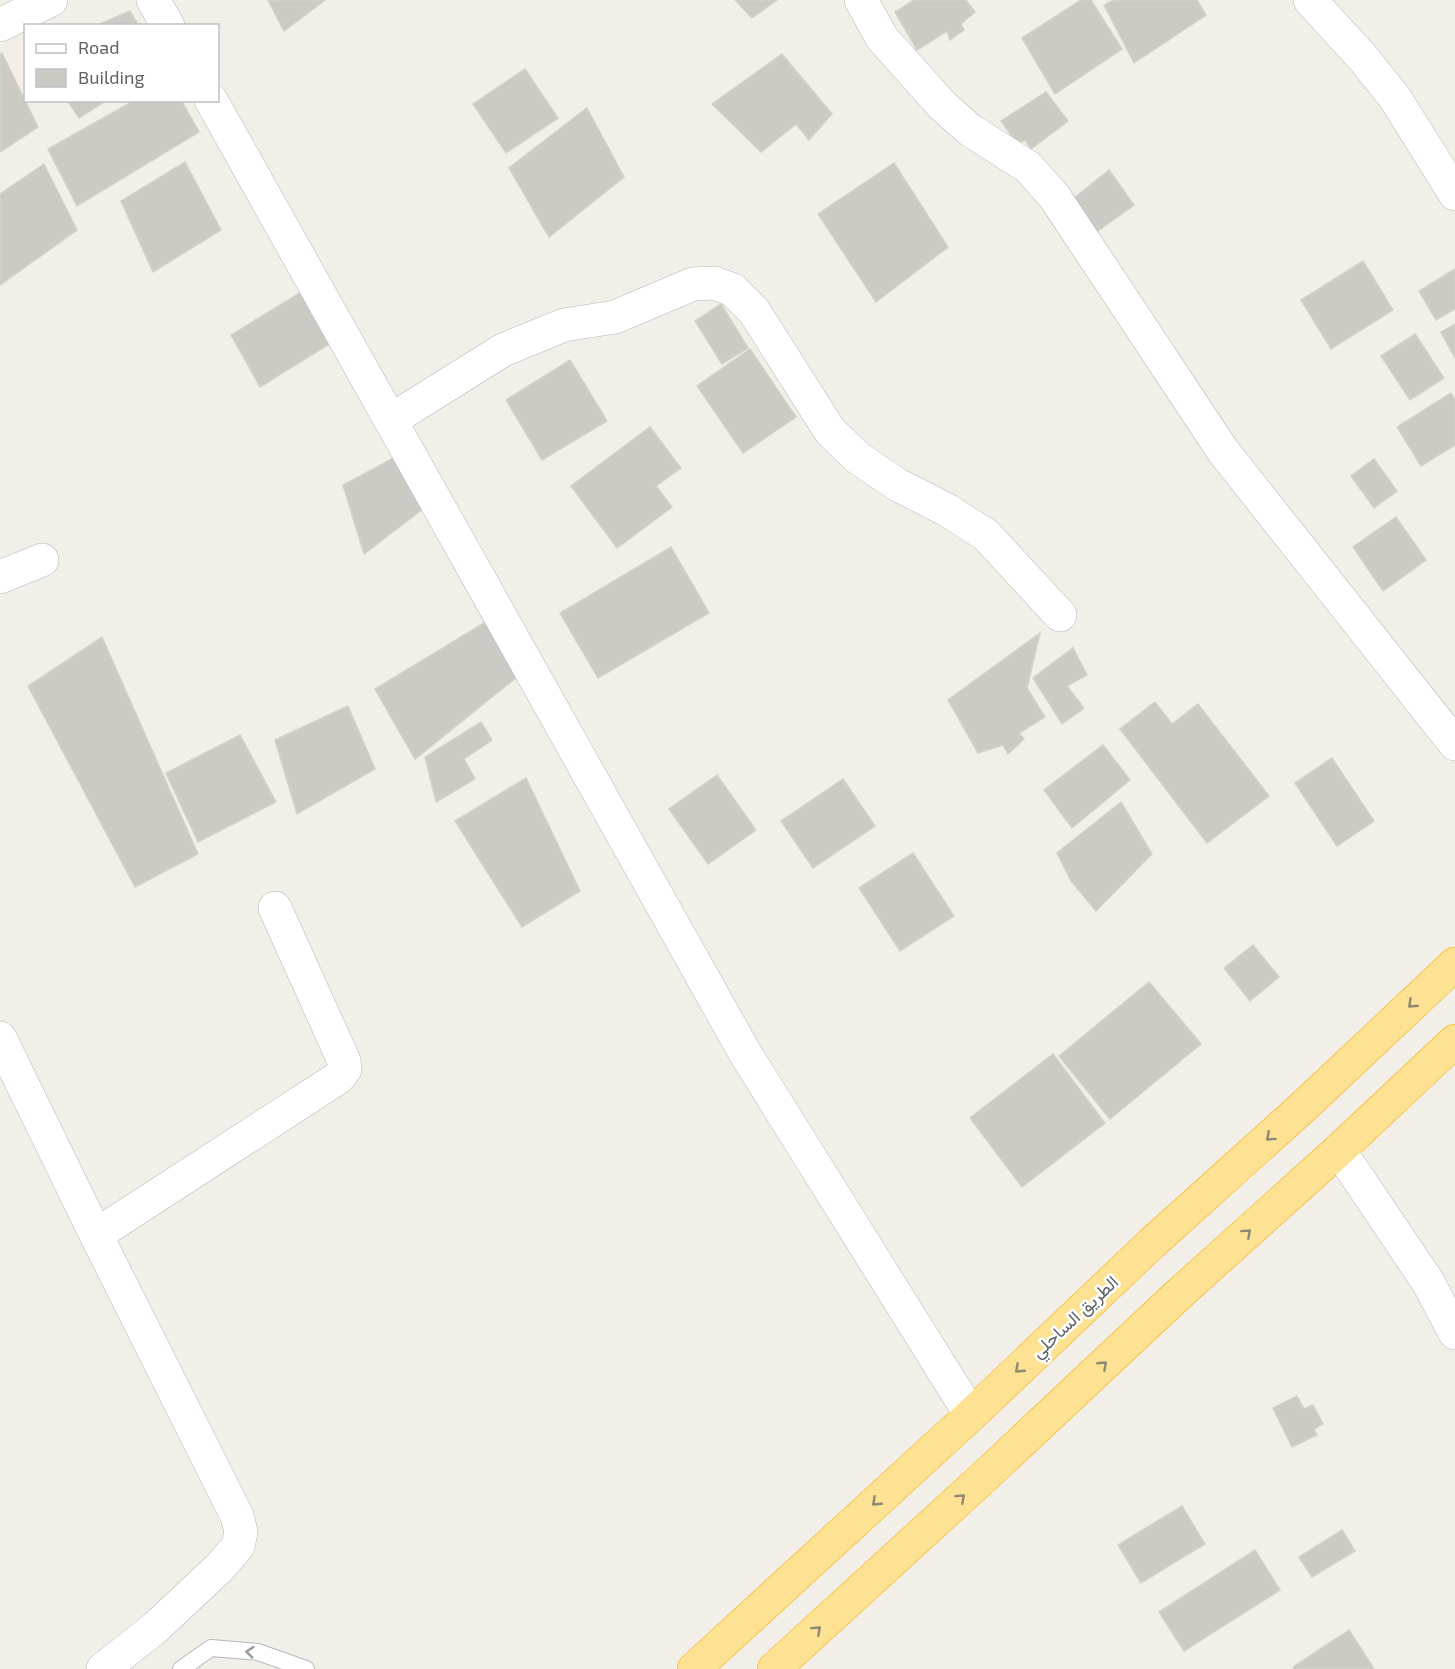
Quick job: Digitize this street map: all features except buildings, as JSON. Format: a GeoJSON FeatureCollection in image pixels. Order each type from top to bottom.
{"type":"FeatureCollection","features":[{"type":"Feature","properties":{"kind":"highway","name":"الطريق الساحلي"},"geometry":{"type":"LineString","coordinates":[[694,1669],[971,1415],[1151,1244],[1303,1107],[1455,964]]}},
{"type":"Feature","properties":{"kind":"highway"},"geometry":{"type":"LineString","coordinates":[[774,1669],[986,1476],[1179,1294],[1339,1150],[1455,1041]]}},
{"type":"Feature","properties":{"kind":"street"},"geometry":{"type":"LineString","coordinates":[[0,25],[51,0]]}},
{"type":"Feature","properties":{"kind":"street"},"geometry":{"type":"LineString","coordinates":[[153,0],[167,24]]}},
{"type":"Feature","properties":{"kind":"street"},"geometry":{"type":"LineString","coordinates":[[861,0],[882,38],[942,105],[970,130],[1028,166],[1054,196],[1223,451],[1455,744]]}},
{"type":"Feature","properties":{"kind":"street"},"geometry":{"type":"LineString","coordinates":[[1310,0],[1363,58],[1395,98],[1455,194]]}},
{"type":"Feature","properties":{"kind":"street"},"geometry":{"type":"LineString","coordinates":[[212,102],[745,1053],[971,1415]]}},
{"type":"Feature","properties":{"kind":"street"},"geometry":{"type":"LineString","coordinates":[[391,420],[503,350],[564,326],[615,317],[693,284],[714,283],[733,290],[754,311],[830,431],[858,458],[898,485],[947,510],[986,535],[1060,615]]}},
{"type":"Feature","properties":{"kind":"street"},"geometry":{"type":"LineString","coordinates":[[0,577],[42,560]]}},
{"type":"Feature","properties":{"kind":"street"},"geometry":{"type":"LineString","coordinates":[[96,1234],[338,1078],[345,1069],[344,1060],[275,908]]}},
{"type":"Feature","properties":{"kind":"street"},"geometry":{"type":"LineString","coordinates":[[0,1038],[237,1516],[241,1532],[238,1546],[220,1567],[154,1628],[104,1669]]}},
{"type":"Feature","properties":{"kind":"street"},"geometry":{"type":"LineString","coordinates":[[1339,1150],[1428,1282],[1455,1333]]}},
{"type":"Feature","properties":{"kind":"lane"},"geometry":{"type":"LineString","coordinates":[[181,1669],[211,1648],[258,1652],[306,1669]]}}]}
